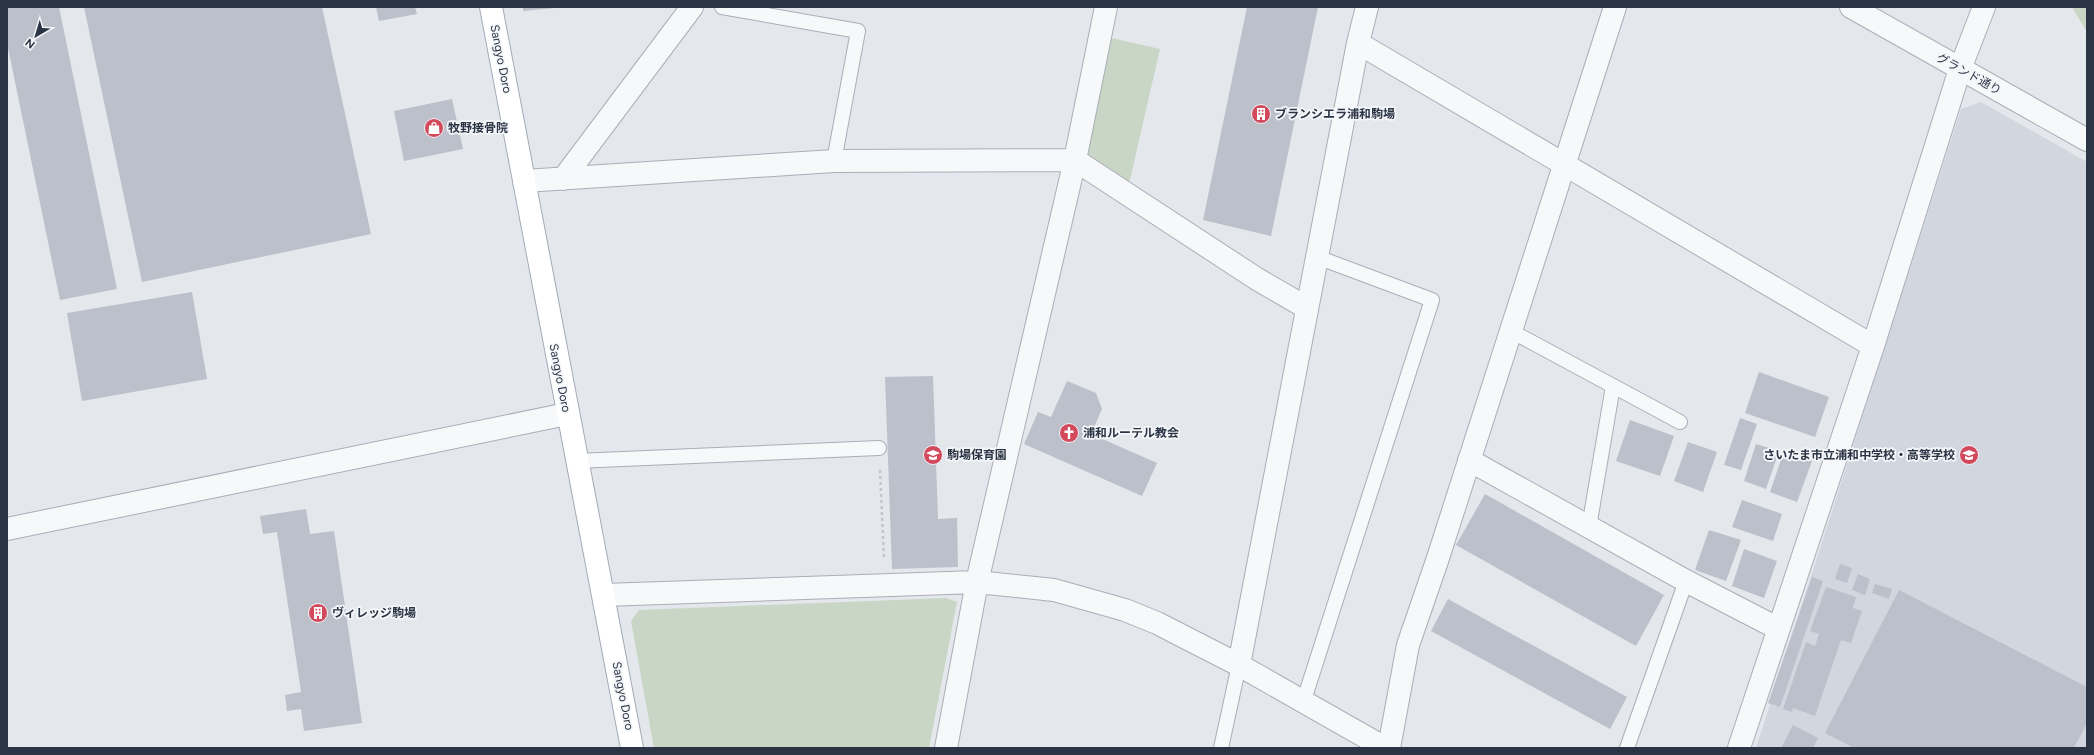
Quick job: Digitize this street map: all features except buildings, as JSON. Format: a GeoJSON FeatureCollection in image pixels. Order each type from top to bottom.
{"type":"FeatureCollection","features":[{"type":"Feature","properties":{"kind":"main road","name":"Sangyo Doro"},"geometry":{"type":"LineString","coordinates":[[491,7],[567,414],[604,595],[632,748]]}},
{"type":"Feature","properties":{"kind":"street"},"geometry":{"type":"LineString","coordinates":[[563,179],[692,7]]}},
{"type":"Feature","properties":{"kind":"street"},"geometry":{"type":"LineString","coordinates":[[946,748],[977,582],[1075,160],[1106,7]]}},
{"type":"Feature","properties":{"kind":"street"},"geometry":{"type":"LineString","coordinates":[[1239,665],[1358,43],[1367,7]]}},
{"type":"Feature","properties":{"kind":"street"},"geometry":{"type":"LineString","coordinates":[[1389,748],[1408,645],[1615,7]]}},
{"type":"Feature","properties":{"kind":"street","name":"グランド通り"},"geometry":{"type":"LineString","coordinates":[[1851,7],[2087,140]]}},
{"type":"Feature","properties":{"kind":"street"},"geometry":{"type":"LineString","coordinates":[[1739,748],[1777,628],[1873,346],[1960,69],[1984,7]]}},
{"type":"Feature","properties":{"kind":"street"},"geometry":{"type":"LineString","coordinates":[[1358,43],[1873,346]]}},
{"type":"Feature","properties":{"kind":"street"},"geometry":{"type":"LineString","coordinates":[[524,181],[834,161],[1075,160],[1257,279],[1307,308]]}},
{"type":"Feature","properties":{"kind":"street"},"geometry":{"type":"LineString","coordinates":[[7,529],[567,414]]}},
{"type":"Feature","properties":{"kind":"street"},"geometry":{"type":"LineString","coordinates":[[1469,460],[1686,581],[1777,628]]}},
{"type":"Feature","properties":{"kind":"street"},"geometry":{"type":"LineString","coordinates":[[604,595],[977,582],[1054,590],[1125,610],[1157,623],[1239,665],[1303,703],[1385,748]]}},
{"type":"Feature","properties":{"kind":"lane"},"geometry":{"type":"LineString","coordinates":[[722,7],[858,31],[834,161]]}},
{"type":"Feature","properties":{"kind":"lane"},"geometry":{"type":"LineString","coordinates":[[1303,703],[1432,300],[1317,257]]}},
{"type":"Feature","properties":{"kind":"lane"},"geometry":{"type":"LineString","coordinates":[[1511,331],[1680,422]]}},
{"type":"Feature","properties":{"kind":"lane"},"geometry":{"type":"LineString","coordinates":[[1590,527],[1613,386]]}},
{"type":"Feature","properties":{"kind":"lane"},"geometry":{"type":"LineString","coordinates":[[576,461],[878,448]]}},
{"type":"Feature","properties":{"kind":"lane"},"geometry":{"type":"LineString","coordinates":[[1627,748],[1686,581]]}},
{"type":"Feature","properties":{"kind":"lane"},"geometry":{"type":"LineString","coordinates":[[1221,748],[1239,665]]}},
{"type":"Feature","properties":{"kind":"path"},"geometry":{"type":"LineString","coordinates":[[878,448],[886,585]]}},
{"type":"Feature","properties":{"kind":"shaded area","name":"さいたま市立浦和中学校・高等学校"},"geometry":{"type":"Polygon","coordinates":[[[1981,102],[2087,162],[2087,748],[1756,748],[1961,109],[1981,102]]]}},
{"type":"Feature","properties":{"kind":"green space"},"geometry":{"type":"Polygon","coordinates":[[[2072,7],[2087,7],[2087,32],[2072,7]]]}},
{"type":"Feature","properties":{"kind":"green space"},"geometry":{"type":"Polygon","coordinates":[[[1107,37],[1160,49],[1129,184],[1089,159],[1085,147],[1107,37]]]}},
{"type":"Feature","properties":{"kind":"green space"},"geometry":{"type":"Polygon","coordinates":[[[946,598],[957,602],[929,748],[654,748],[631,621],[639,610],[946,598]]]}},
{"type":"Feature","properties":{"kind":"place","name":"ブランシエラ浦和駒場"},"geometry":{"type":"Point","coordinates":[1261,114]}},
{"type":"Feature","properties":{"kind":"place","name":"牧野接骨院"},"geometry":{"type":"Point","coordinates":[434,128]}},
{"type":"Feature","properties":{"kind":"place","name":"浦和ルーテル教会"},"geometry":{"type":"Point","coordinates":[1069,433]}},
{"type":"Feature","properties":{"kind":"place","name":"駒場保育園"},"geometry":{"type":"Point","coordinates":[933,455]}},
{"type":"Feature","properties":{"kind":"place","name":"さいたま市立浦和中学校・高等学校"},"geometry":{"type":"Point","coordinates":[1969,455]}},
{"type":"Feature","properties":{"kind":"place","name":"ヴィレッジ駒場"},"geometry":{"type":"Point","coordinates":[318,613]}}]}
